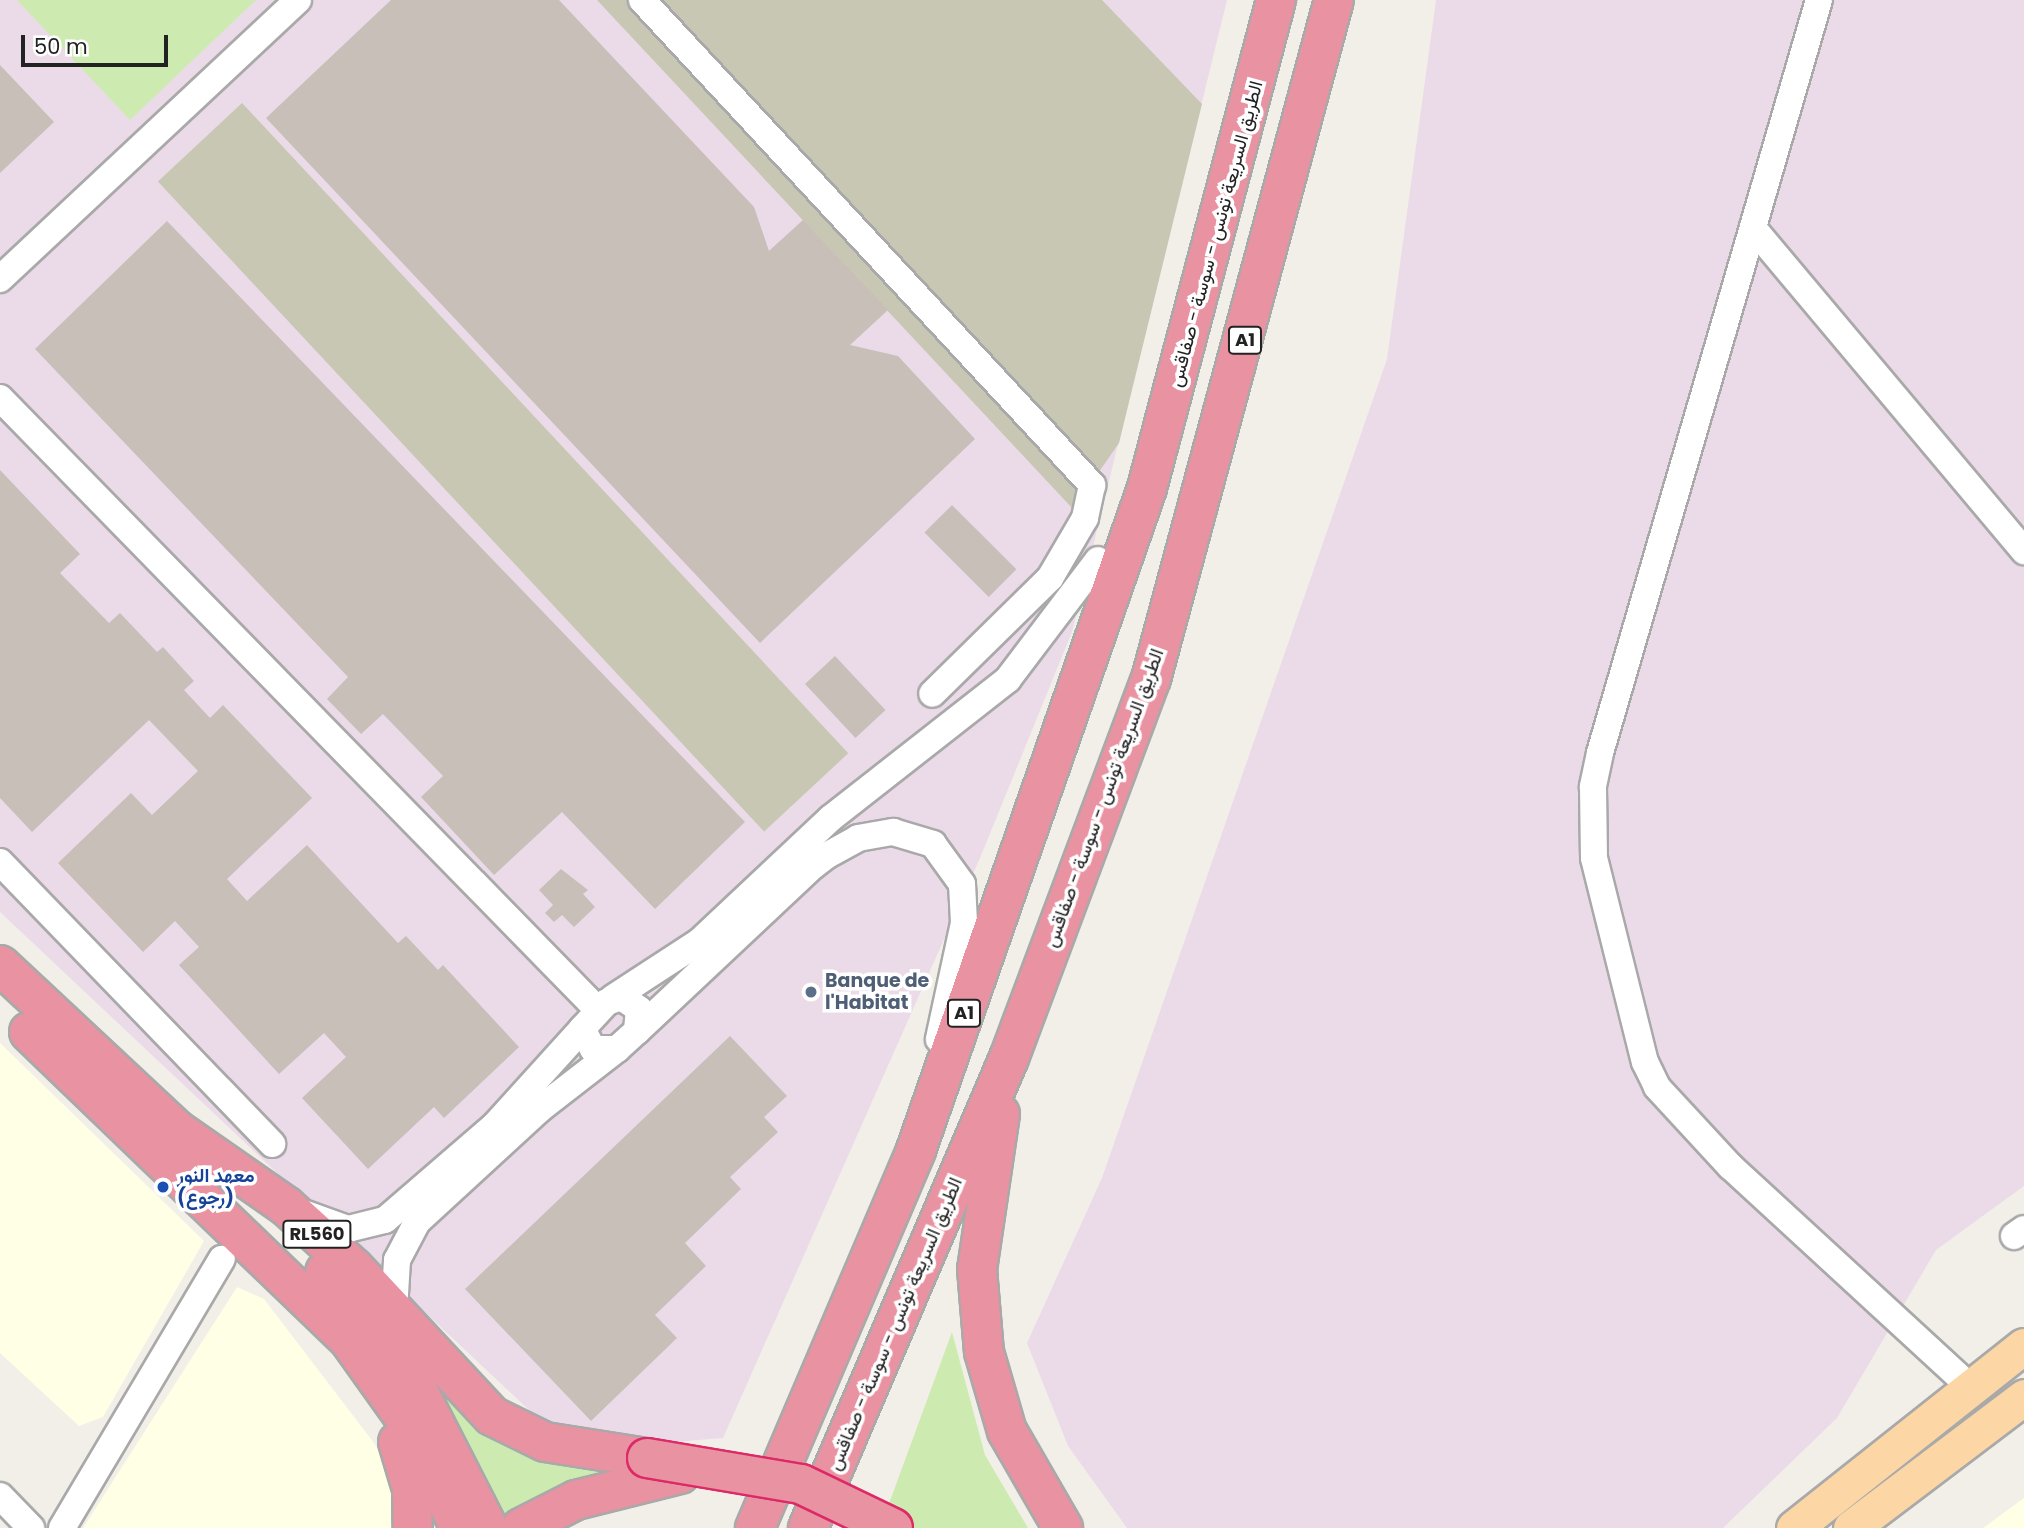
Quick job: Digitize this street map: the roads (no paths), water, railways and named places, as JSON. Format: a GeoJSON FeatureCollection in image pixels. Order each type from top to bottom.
{"type":"FeatureCollection","features":[{"type":"Feature","properties":{"kind":"highway","name":"الطريق السريعة تونس - سوسة - صفاقس"},"geometry":{"type":"LineString","coordinates":[[755,1528],[916,1150],[1147,488],[1276,0]]}},
{"type":"Feature","properties":{"kind":"highway","name":"الطريق السريعة تونس - سوسة - صفاقس"},"geometry":{"type":"LineString","coordinates":[[808,1528],[1009,1058],[1151,679],[1334,0]]}},
{"type":"Feature","properties":{"kind":"highway"},"geometry":{"type":"LineString","coordinates":[[1098,560],[1147,488]]}},
{"type":"Feature","properties":{"kind":"highway","name":"RL560"},"geometry":{"type":"LineString","coordinates":[[0,965],[177,1130],[286,1206],[394,1311],[464,1390],[513,1430],[575,1450],[646,1468],[720,1469],[801,1484],[893,1528]]}},
{"type":"Feature","properties":{"kind":"highway","name":"RL560"},"geometry":{"type":"LineString","coordinates":[[0,1004],[349,1340],[407,1420],[460,1528]]}},
{"type":"Feature","properties":{"kind":"highway"},"geometry":{"type":"LineString","coordinates":[[1009,1058],[979,1246],[980,1324],[1007,1431],[1063,1528]]}},
{"type":"Feature","properties":{"kind":"highway"},"geometry":{"type":"LineString","coordinates":[[177,1130],[309,1255],[369,1322],[440,1428],[488,1528]]}},
{"type":"Feature","properties":{"kind":"highway"},"geometry":{"type":"LineString","coordinates":[[319,1311],[397,1439],[412,1489],[413,1528]]}},
{"type":"Feature","properties":{"kind":"highway"},"geometry":{"type":"LineString","coordinates":[[521,1528],[646,1468]]}},
{"type":"Feature","properties":{"kind":"main road"},"geometry":{"type":"LineString","coordinates":[[1794,1528],[2024,1346]]}},
{"type":"Feature","properties":{"kind":"main road"},"geometry":{"type":"LineString","coordinates":[[1851,1528],[2024,1397]]}},
{"type":"Feature","properties":{"kind":"street"},"geometry":{"type":"LineString","coordinates":[[0,279],[298,0]]}},
{"type":"Feature","properties":{"kind":"street"},"geometry":{"type":"LineString","coordinates":[[642,0],[1092,485],[1085,518],[1050,578],[932,694]]}},
{"type":"Feature","properties":{"kind":"street"},"geometry":{"type":"LineString","coordinates":[[1819,0],[1600,752],[1592,787],[1594,858],[1644,1062],[1657,1087],[1730,1166],[1969,1387]]}},
{"type":"Feature","properties":{"kind":"street"},"geometry":{"type":"LineString","coordinates":[[1753,228],[2024,551]]}},
{"type":"Feature","properties":{"kind":"street"},"geometry":{"type":"LineString","coordinates":[[0,398],[598,1012]]}},
{"type":"Feature","properties":{"kind":"street"},"geometry":{"type":"LineString","coordinates":[[286,1206],[348,1229],[385,1220],[495,1125],[598,1012],[722,924],[823,809],[1007,679],[1098,560]]}},
{"type":"Feature","properties":{"kind":"street"},"geometry":{"type":"LineString","coordinates":[[394,1311],[397,1260],[417,1222],[541,1108],[617,1049],[842,844],[875,834],[922,838],[951,862],[965,910],[916,1150]]}},
{"type":"Feature","properties":{"kind":"street"},"geometry":{"type":"LineString","coordinates":[[0,862],[272,1144]]}},
{"type":"Feature","properties":{"kind":"street"},"geometry":{"type":"LineString","coordinates":[[598,1012],[635,1003],[641,1016],[637,1031]]}},
{"type":"Feature","properties":{"kind":"street"},"geometry":{"type":"LineString","coordinates":[[598,1012],[593,1049],[617,1049]]}},
{"type":"Feature","properties":{"kind":"street"},"geometry":{"type":"LineString","coordinates":[[62,1528],[222,1259]]}},
{"type":"Feature","properties":{"kind":"street"},"geometry":{"type":"LineString","coordinates":[[0,1496],[31,1528]]}},
{"type":"Feature","properties":{"kind":"place","name":"Banque de l'Habitat"},"geometry":{"type":"Point","coordinates":[811,992]}},
{"type":"Feature","properties":{"kind":"place","name":"معهد النور (رجوع)"},"geometry":{"type":"Point","coordinates":[163,1187]}}]}
